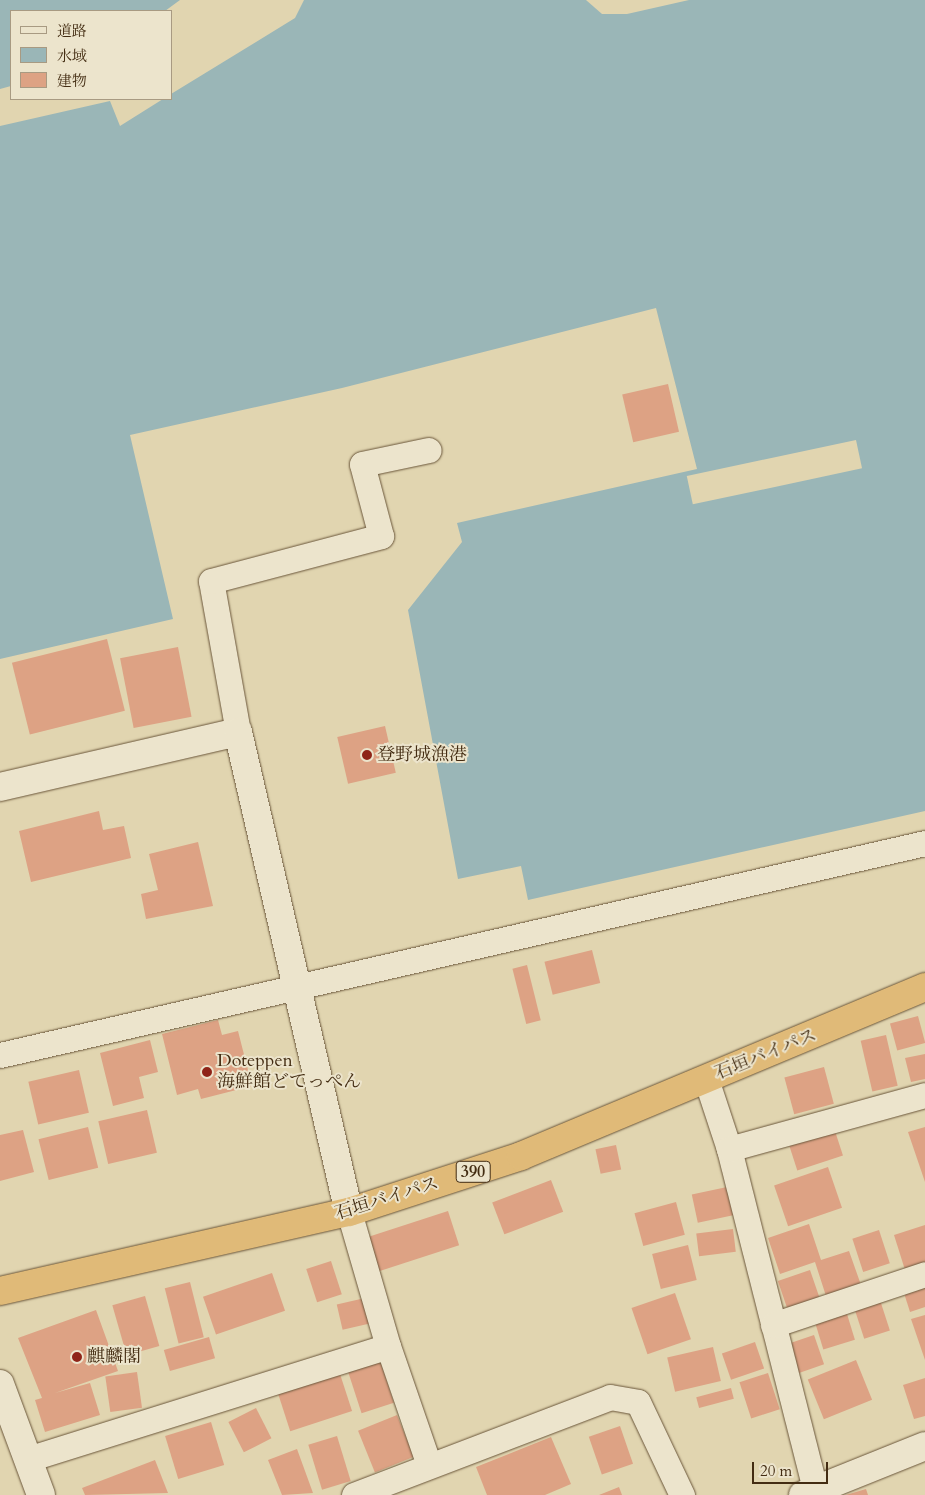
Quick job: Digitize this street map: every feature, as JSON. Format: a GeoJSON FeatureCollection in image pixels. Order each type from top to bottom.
{"type":"FeatureCollection","features":[{"type":"Feature","properties":{"kind":"highway","name":"石垣バイパス"},"geometry":{"type":"LineString","coordinates":[[0,1291],[350,1212],[521,1156],[925,987]]}},
{"type":"Feature","properties":{"kind":"street"},"geometry":{"type":"LineString","coordinates":[[429,450],[362,464],[381,536],[211,582],[238,732],[295,988],[350,1212],[388,1346],[429,1465]]}},
{"type":"Feature","properties":{"kind":"street"},"geometry":{"type":"LineString","coordinates":[[0,786],[238,732]]}},
{"type":"Feature","properties":{"kind":"street"},"geometry":{"type":"LineString","coordinates":[[0,1055],[925,843]]}},
{"type":"Feature","properties":{"kind":"street"},"geometry":{"type":"LineString","coordinates":[[706,1080],[729,1149],[773,1326],[809,1492],[925,1446]]}},
{"type":"Feature","properties":{"kind":"street"},"geometry":{"type":"LineString","coordinates":[[729,1149],[925,1095]]}},
{"type":"Feature","properties":{"kind":"street"},"geometry":{"type":"LineString","coordinates":[[773,1326],[925,1274]]}},
{"type":"Feature","properties":{"kind":"street"},"geometry":{"type":"LineString","coordinates":[[28,1459],[388,1346]]}},
{"type":"Feature","properties":{"kind":"street"},"geometry":{"type":"LineString","coordinates":[[0,1384],[41,1495]]}},
{"type":"Feature","properties":{"kind":"street"},"geometry":{"type":"LineString","coordinates":[[354,1495],[610,1397],[638,1402],[682,1495]]}},
{"type":"Feature","properties":{"kind":"water"},"geometry":{"type":"Polygon","coordinates":[[[0,0],[925,0],[925,811],[528,900],[521,866],[458,879],[408,610],[462,542],[457,523],[697,469],[656,308],[342,388],[130,435],[173,619],[0,659],[0,0]]]}},
{"type":"Feature","properties":{"kind":"pier"},"geometry":{"type":"Polygon","coordinates":[[[180,0],[304,0],[295,18],[172,93],[172,10],[166,10],[180,0]]]}},
{"type":"Feature","properties":{"kind":"pier"},"geometry":{"type":"Polygon","coordinates":[[[586,0],[689,0],[627,14],[602,14],[586,0]]]}},
{"type":"Feature","properties":{"kind":"pier"},"geometry":{"type":"Polygon","coordinates":[[[10,86],[10,100],[161,100],[120,126],[110,101],[0,126],[0,89],[10,86]]]}},
{"type":"Feature","properties":{"kind":"pier"},"geometry":{"type":"Polygon","coordinates":[[[856,440],[862,468],[693,504],[687,476],[856,440]]]}},
{"type":"Feature","properties":{"kind":"building"},"geometry":{"type":"Polygon","coordinates":[[[668,384],[679,432],[633,442],[622,395],[668,384]]]}},
{"type":"Feature","properties":{"kind":"building"},"geometry":{"type":"Polygon","coordinates":[[[107,639],[125,711],[30,735],[12,663],[107,639]]]}},
{"type":"Feature","properties":{"kind":"building"},"geometry":{"type":"Polygon","coordinates":[[[178,647],[192,717],[134,728],[120,658],[178,647]]]}},
{"type":"Feature","properties":{"kind":"building","name":"登野城漁港"},"geometry":{"type":"Polygon","coordinates":[[[385,726],[396,773],[348,784],[337,737],[385,726]]]}},
{"type":"Feature","properties":{"kind":"building"},"geometry":{"type":"Polygon","coordinates":[[[99,811],[103,830],[124,826],[131,858],[31,882],[19,831],[99,811]]]}},
{"type":"Feature","properties":{"kind":"building"},"geometry":{"type":"Polygon","coordinates":[[[198,842],[213,906],[146,919],[141,894],[158,890],[149,854],[198,842]]]}},
{"type":"Feature","properties":{"kind":"building"},"geometry":{"type":"Polygon","coordinates":[[[592,950],[600,983],[553,995],[544,962],[592,950]]]}},
{"type":"Feature","properties":{"kind":"building"},"geometry":{"type":"Polygon","coordinates":[[[527,965],[541,1020],[526,1024],[512,969],[527,965]]]}},
{"type":"Feature","properties":{"kind":"building"},"geometry":{"type":"Polygon","coordinates":[[[918,1016],[925,1043],[897,1051],[890,1024],[918,1016]]]}},
{"type":"Feature","properties":{"kind":"building"},"geometry":{"type":"Polygon","coordinates":[[[218,1020],[222,1035],[238,1031],[252,1086],[201,1099],[198,1089],[177,1095],[162,1034],[218,1020]]]}},
{"type":"Feature","properties":{"kind":"building"},"geometry":{"type":"Polygon","coordinates":[[[886,1035],[898,1086],[872,1092],[861,1041],[886,1035]]]}},
{"type":"Feature","properties":{"kind":"building"},"geometry":{"type":"Polygon","coordinates":[[[150,1040],[158,1072],[139,1077],[144,1098],[113,1106],[100,1053],[150,1040]]]}},
{"type":"Feature","properties":{"kind":"building"},"geometry":{"type":"Polygon","coordinates":[[[925,1054],[925,1079],[911,1082],[905,1058],[925,1054]]]}},
{"type":"Feature","properties":{"kind":"building"},"geometry":{"type":"Polygon","coordinates":[[[824,1067],[834,1104],[794,1114],[784,1078],[824,1067]]]}},
{"type":"Feature","properties":{"kind":"building"},"geometry":{"type":"Polygon","coordinates":[[[79,1070],[89,1113],[38,1125],[28,1082],[79,1070]]]}},
{"type":"Feature","properties":{"kind":"building"},"geometry":{"type":"Polygon","coordinates":[[[147,1110],[157,1153],[108,1164],[98,1121],[147,1110]]]}},
{"type":"Feature","properties":{"kind":"building"},"geometry":{"type":"Polygon","coordinates":[[[88,1127],[98,1168],[49,1180],[39,1139],[88,1127]]]}},
{"type":"Feature","properties":{"kind":"building"},"geometry":{"type":"Polygon","coordinates":[[[925,1127],[925,1182],[908,1132],[925,1127]]]}},
{"type":"Feature","properties":{"kind":"building"},"geometry":{"type":"Polygon","coordinates":[[[834,1128],[843,1156],[797,1170],[788,1143],[834,1128]]]}},
{"type":"Feature","properties":{"kind":"building"},"geometry":{"type":"Polygon","coordinates":[[[23,1130],[34,1172],[0,1181],[0,1135],[23,1130]]]}},
{"type":"Feature","properties":{"kind":"building"},"geometry":{"type":"Polygon","coordinates":[[[616,1145],[621,1169],[601,1174],[595,1149],[616,1145]]]}},
{"type":"Feature","properties":{"kind":"building"},"geometry":{"type":"Polygon","coordinates":[[[828,1167],[842,1208],[788,1226],[774,1186],[828,1167]]]}},
{"type":"Feature","properties":{"kind":"building"},"geometry":{"type":"Polygon","coordinates":[[[551,1180],[563,1212],[504,1234],[492,1203],[551,1180]]]}},
{"type":"Feature","properties":{"kind":"building"},"geometry":{"type":"Polygon","coordinates":[[[727,1187],[733,1215],[698,1223],[692,1194],[727,1187]]]}},
{"type":"Feature","properties":{"kind":"building"},"geometry":{"type":"Polygon","coordinates":[[[676,1202],[685,1235],[643,1246],[634,1213],[676,1202]]]}},
{"type":"Feature","properties":{"kind":"building"},"geometry":{"type":"Polygon","coordinates":[[[448,1211],[459,1245],[374,1273],[363,1239],[448,1211]]]}},
{"type":"Feature","properties":{"kind":"building"},"geometry":{"type":"Polygon","coordinates":[[[809,1224],[821,1260],[849,1251],[861,1285],[826,1296],[815,1262],[780,1274],[768,1238],[809,1224]]]}},
{"type":"Feature","properties":{"kind":"building"},"geometry":{"type":"Polygon","coordinates":[[[925,1225],[925,1267],[906,1273],[894,1235],[925,1225]]]}},
{"type":"Feature","properties":{"kind":"building"},"geometry":{"type":"Polygon","coordinates":[[[733,1229],[736,1252],[699,1256],[696,1234],[733,1229]]]}},
{"type":"Feature","properties":{"kind":"building"},"geometry":{"type":"Polygon","coordinates":[[[879,1230],[890,1263],[863,1272],[852,1239],[879,1230]]]}},
{"type":"Feature","properties":{"kind":"building"},"geometry":{"type":"Polygon","coordinates":[[[688,1245],[697,1280],[661,1289],[652,1254],[688,1245]]]}},
{"type":"Feature","properties":{"kind":"building"},"geometry":{"type":"Polygon","coordinates":[[[331,1261],[342,1294],[317,1302],[306,1269],[331,1261]]]}},
{"type":"Feature","properties":{"kind":"building"},"geometry":{"type":"Polygon","coordinates":[[[810,1270],[821,1302],[789,1313],[778,1281],[810,1270]]]}},
{"type":"Feature","properties":{"kind":"building"},"geometry":{"type":"Polygon","coordinates":[[[272,1273],[285,1311],[216,1335],[203,1297],[272,1273]]]}},
{"type":"Feature","properties":{"kind":"building"},"geometry":{"type":"Polygon","coordinates":[[[190,1282],[204,1337],[179,1344],[165,1288],[190,1282]]]}},
{"type":"Feature","properties":{"kind":"building"},"geometry":{"type":"Polygon","coordinates":[[[925,1286],[925,1307],[910,1312],[904,1293],[925,1286]]]}},
{"type":"Feature","properties":{"kind":"building"},"geometry":{"type":"Polygon","coordinates":[[[675,1293],[691,1339],[647,1354],[632,1308],[675,1293]]]}},
{"type":"Feature","properties":{"kind":"building"},"geometry":{"type":"Polygon","coordinates":[[[145,1296],[159,1346],[127,1355],[112,1305],[145,1296]]]}},
{"type":"Feature","properties":{"kind":"building"},"geometry":{"type":"Polygon","coordinates":[[[365,1298],[371,1323],[343,1330],[337,1305],[365,1298]]]}},
{"type":"Feature","properties":{"kind":"building"},"geometry":{"type":"Polygon","coordinates":[[[880,1300],[890,1330],[864,1339],[854,1308],[880,1300]]]}},
{"type":"Feature","properties":{"kind":"building"},"geometry":{"type":"Polygon","coordinates":[[[96,1310],[118,1371],[55,1393],[90,1383],[100,1415],[45,1432],[35,1400],[42,1398],[18,1338],[96,1310]]]}},
{"type":"Feature","properties":{"kind":"building"},"geometry":{"type":"Polygon","coordinates":[[[847,1314],[855,1340],[823,1349],[815,1324],[847,1314]]]}},
{"type":"Feature","properties":{"kind":"building"},"geometry":{"type":"Polygon","coordinates":[[[925,1315],[925,1360],[911,1319],[925,1315]]]}},
{"type":"Feature","properties":{"kind":"building"},"geometry":{"type":"Polygon","coordinates":[[[814,1335],[824,1364],[798,1373],[788,1344],[814,1335]]]}},
{"type":"Feature","properties":{"kind":"building"},"geometry":{"type":"Polygon","coordinates":[[[209,1337],[215,1358],[170,1371],[164,1350],[209,1337]]]}},
{"type":"Feature","properties":{"kind":"building"},"geometry":{"type":"Polygon","coordinates":[[[755,1342],[764,1368],[731,1380],[722,1353],[755,1342]]]}},
{"type":"Feature","properties":{"kind":"building"},"geometry":{"type":"Polygon","coordinates":[[[713,1347],[721,1381],[675,1392],[667,1358],[713,1347]]]}},
{"type":"Feature","properties":{"kind":"building"},"geometry":{"type":"Polygon","coordinates":[[[380,1360],[394,1403],[362,1413],[348,1371],[380,1360]]]}},
{"type":"Feature","properties":{"kind":"building"},"geometry":{"type":"Polygon","coordinates":[[[856,1360],[872,1400],[824,1419],[808,1379],[856,1360]]]}},
{"type":"Feature","properties":{"kind":"building"},"geometry":{"type":"Polygon","coordinates":[[[137,1372],[142,1408],[110,1412],[105,1376],[137,1372]]]}},
{"type":"Feature","properties":{"kind":"building"},"geometry":{"type":"Polygon","coordinates":[[[768,1373],[780,1409],[751,1418],[739,1382],[768,1373]]]}},
{"type":"Feature","properties":{"kind":"building"},"geometry":{"type":"Polygon","coordinates":[[[340,1374],[352,1411],[290,1431],[278,1394],[340,1374]]]}},
{"type":"Feature","properties":{"kind":"building"},"geometry":{"type":"Polygon","coordinates":[[[925,1378],[925,1416],[914,1419],[903,1385],[925,1378]]]}},
{"type":"Feature","properties":{"kind":"building"},"geometry":{"type":"Polygon","coordinates":[[[731,1388],[734,1399],[699,1408],[696,1397],[731,1388]]]}},
{"type":"Feature","properties":{"kind":"building"},"geometry":{"type":"Polygon","coordinates":[[[256,1408],[271,1438],[244,1452],[228,1422],[256,1408]]]}},
{"type":"Feature","properties":{"kind":"building"},"geometry":{"type":"Polygon","coordinates":[[[397,1415],[414,1457],[375,1472],[358,1431],[397,1415]]]}},
{"type":"Feature","properties":{"kind":"building"},"geometry":{"type":"Polygon","coordinates":[[[211,1422],[224,1465],[178,1479],[165,1436],[211,1422]]]}},
{"type":"Feature","properties":{"kind":"building"},"geometry":{"type":"Polygon","coordinates":[[[620,1426],[633,1464],[602,1475],[589,1437],[620,1426]]]}},
{"type":"Feature","properties":{"kind":"building"},"geometry":{"type":"Polygon","coordinates":[[[337,1436],[351,1481],[322,1490],[308,1445],[337,1436]]]}},
{"type":"Feature","properties":{"kind":"building"},"geometry":{"type":"Polygon","coordinates":[[[551,1437],[571,1484],[545,1495],[487,1495],[476,1467],[551,1437]]]}},
{"type":"Feature","properties":{"kind":"building"},"geometry":{"type":"Polygon","coordinates":[[[297,1449],[313,1493],[282,1495],[268,1460],[297,1449]]]}},
{"type":"Feature","properties":{"kind":"building"},"geometry":{"type":"Polygon","coordinates":[[[155,1460],[168,1493],[85,1495],[82,1488],[155,1460]]]}},
{"type":"Feature","properties":{"kind":"building"},"geometry":{"type":"Polygon","coordinates":[[[619,1487],[622,1495],[599,1495],[619,1487]]]}},
{"type":"Feature","properties":{"kind":"building"},"geometry":{"type":"Polygon","coordinates":[[[866,1489],[868,1495],[846,1495],[866,1489]]]}},
{"type":"Feature","properties":{"kind":"place","name":"登野城漁港"},"geometry":{"type":"Point","coordinates":[367,755]}},
{"type":"Feature","properties":{"kind":"place","name":"Doteppen 海鮮館どてっぺん"},"geometry":{"type":"Point","coordinates":[207,1072]}},
{"type":"Feature","properties":{"kind":"place","name":"麒麟閣"},"geometry":{"type":"Point","coordinates":[77,1357]}}]}
